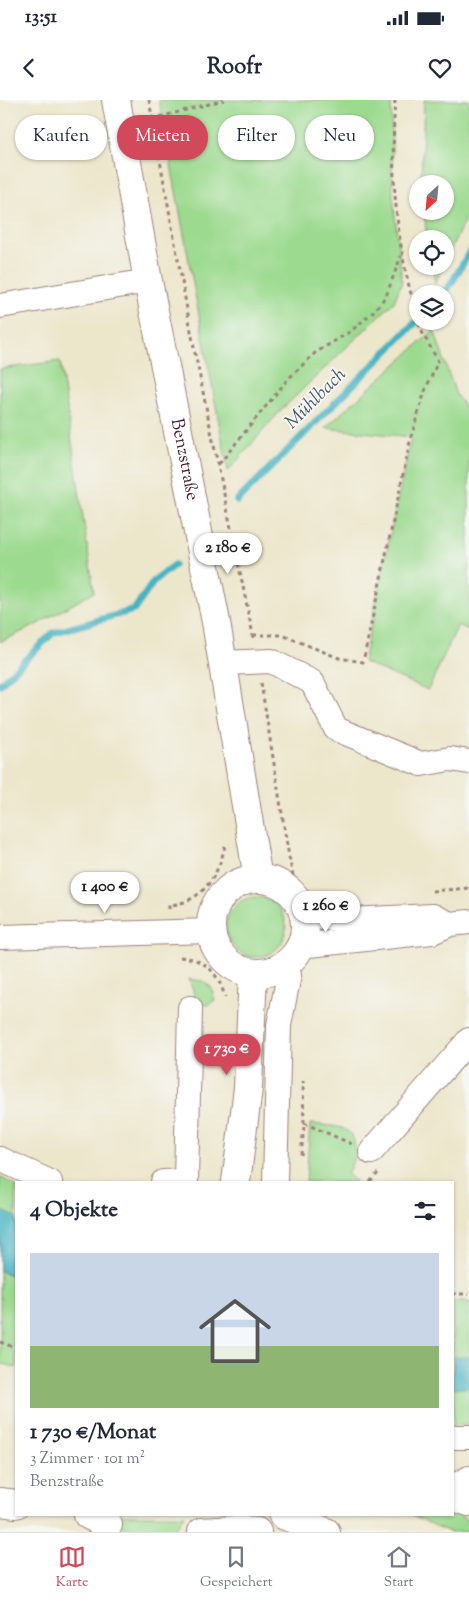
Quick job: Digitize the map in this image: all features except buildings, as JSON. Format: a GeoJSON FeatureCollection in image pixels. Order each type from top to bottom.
{"type":"FeatureCollection","features":[{"type":"Feature","properties":{"kind":"main road","name":"Benzstraße"},"geometry":{"type":"LineString","coordinates":[[116,100],[148,281],[223,663],[258,879]]}},
{"type":"Feature","properties":{"kind":"main road"},"geometry":{"type":"LineString","coordinates":[[258,879],[276,882],[290,891],[300,904],[304,916],[304,935],[292,956],[270,971],[254,973],[238,968],[223,958],[215,945],[211,931],[213,912],[222,896],[240,882],[258,879]]}},
{"type":"Feature","properties":{"kind":"main road"},"geometry":{"type":"LineString","coordinates":[[236,1181],[248,1088],[254,973]]}},
{"type":"Feature","properties":{"kind":"main road"},"geometry":{"type":"LineString","coordinates":[[0,1493],[15,1491]]}},
{"type":"Feature","properties":{"kind":"main road"},"geometry":{"type":"LineString","coordinates":[[0,1502],[15,1504]]}},
{"type":"Feature","properties":{"kind":"main road"},"geometry":{"type":"LineString","coordinates":[[190,1532],[197,1516]]}},
{"type":"Feature","properties":{"kind":"main road"},"geometry":{"type":"LineString","coordinates":[[286,1516],[326,1532]]}},
{"type":"Feature","properties":{"kind":"main road"},"geometry":{"type":"LineString","coordinates":[[202,1532],[257,1532]]}},
{"type":"Feature","properties":{"kind":"street"},"geometry":{"type":"LineString","coordinates":[[0,306],[148,281]]}},
{"type":"Feature","properties":{"kind":"street"},"geometry":{"type":"LineString","coordinates":[[223,663],[271,661],[312,682],[336,729],[421,764],[450,759],[469,762]]}},
{"type":"Feature","properties":{"kind":"street"},"geometry":{"type":"LineString","coordinates":[[304,916],[349,920],[432,916],[459,923]]}},
{"type":"Feature","properties":{"kind":"street"},"geometry":{"type":"LineString","coordinates":[[275,1181],[279,1025],[292,956],[432,932],[459,923]]}},
{"type":"Feature","properties":{"kind":"street"},"geometry":{"type":"LineString","coordinates":[[0,937],[211,931]]}},
{"type":"Feature","properties":{"kind":"street"},"geometry":{"type":"LineString","coordinates":[[186,1181],[190,1008]]}},
{"type":"Feature","properties":{"kind":"street"},"geometry":{"type":"LineString","coordinates":[[371,1152],[469,1040]]}},
{"type":"Feature","properties":{"kind":"street"},"geometry":{"type":"LineString","coordinates":[[0,1159],[48,1181]]}},
{"type":"Feature","properties":{"kind":"street"},"geometry":{"type":"LineString","coordinates":[[454,1437],[469,1437]]}},
{"type":"Feature","properties":{"kind":"street"},"geometry":{"type":"LineString","coordinates":[[454,1486],[469,1478]]}},
{"type":"Feature","properties":{"kind":"street"},"geometry":{"type":"LineString","coordinates":[[454,1490],[460,1501],[469,1504]]}},
{"type":"Feature","properties":{"kind":"path"},"geometry":{"type":"LineString","coordinates":[[149,100],[151,115]]}},
{"type":"Feature","properties":{"kind":"path"},"geometry":{"type":"LineString","coordinates":[[167,115],[224,100]]}},
{"type":"Feature","properties":{"kind":"path"},"geometry":{"type":"LineString","coordinates":[[395,100],[393,188],[401,256],[409,287]]}},
{"type":"Feature","properties":{"kind":"path"},"geometry":{"type":"LineString","coordinates":[[160,160],[218,465],[253,635],[282,635],[339,658],[363,662],[411,437],[425,391],[438,361],[421,330]]}},
{"type":"Feature","properties":{"kind":"path"},"geometry":{"type":"LineString","coordinates":[[218,465],[282,386],[315,353],[351,331],[374,311],[386,296],[401,256]]}},
{"type":"Feature","properties":{"kind":"path"},"geometry":{"type":"LineString","coordinates":[[170,932],[169,905],[189,900],[202,892],[215,876],[226,845],[252,842]]}},
{"type":"Feature","properties":{"kind":"path"},"geometry":{"type":"LineString","coordinates":[[194,958],[211,968],[220,980],[226,1005]]}},
{"type":"Feature","properties":{"kind":"path"},"geometry":{"type":"LineString","coordinates":[[304,1123],[371,1152]]}},
{"type":"Feature","properties":{"kind":"path"},"geometry":{"type":"LineString","coordinates":[[454,1294],[469,1294]]}},
{"type":"Feature","properties":{"kind":"path"},"geometry":{"type":"LineString","coordinates":[[0,1342],[15,1348]]}},
{"type":"Feature","properties":{"kind":"green space"},"geometry":{"type":"Polygon","coordinates":[[[159,100],[391,100],[393,196],[402,282],[394,302],[281,410],[228,471],[170,160],[208,160],[208,115],[162,115],[159,100]]]}},
{"type":"Feature","properties":{"kind":"green space"},"geometry":{"type":"Polygon","coordinates":[[[424,100],[469,100],[469,211],[454,242],[454,230],[426,230],[425,220],[454,220],[454,175],[421,175],[424,100]]]}},
{"type":"Feature","properties":{"kind":"green space"},"geometry":{"type":"Polygon","coordinates":[[[434,275],[439,275],[435,284],[434,275]]]}},
{"type":"Feature","properties":{"kind":"green space"},"geometry":{"type":"Polygon","coordinates":[[[434,330],[456,395],[469,412],[469,630],[458,625],[428,690],[363,662],[411,437],[325,428],[434,330]]]}},
{"type":"Feature","properties":{"kind":"green space"},"geometry":{"type":"Polygon","coordinates":[[[60,361],[94,592],[34,626],[0,642],[0,369],[60,361]]]}},
{"type":"Feature","properties":{"kind":"green space"},"geometry":{"type":"Polygon","coordinates":[[[256,897],[273,902],[281,910],[286,927],[281,944],[273,952],[256,957],[239,952],[231,944],[226,927],[231,910],[239,902],[256,897]]]}},
{"type":"Feature","properties":{"kind":"green space"},"geometry":{"type":"Polygon","coordinates":[[[189,979],[202,981],[211,987],[215,1000],[208,1005],[197,1003],[189,979]]]}},
{"type":"Feature","properties":{"kind":"green space"},"geometry":{"type":"Polygon","coordinates":[[[310,1124],[342,1128],[348,1132],[352,1137],[355,1149],[347,1174],[356,1181],[306,1181],[310,1124]]]}},
{"type":"Feature","properties":{"kind":"green space"},"geometry":{"type":"Polygon","coordinates":[[[0,1177],[15,1185],[15,1368],[0,1363],[0,1177]]]}},
{"type":"Feature","properties":{"kind":"green space"},"geometry":{"type":"Polygon","coordinates":[[[454,1302],[469,1302],[469,1425],[454,1426],[454,1302]]]}},
{"type":"Feature","properties":{"kind":"green space"},"geometry":{"type":"Polygon","coordinates":[[[454,1512],[469,1521],[469,1532],[449,1532],[414,1516],[454,1516],[454,1512]]]}},
{"type":"Feature","properties":{"kind":"green space"},"geometry":{"type":"Polygon","coordinates":[[[116,1516],[183,1516],[173,1532],[126,1532],[116,1516]]]}},
{"type":"Feature","properties":{"kind":"water"},"geometry":{"type":"Polygon","coordinates":[[[0,1210],[15,1217],[15,1277],[0,1271],[0,1210]]]}},
{"type":"Feature","properties":{"kind":"water"},"geometry":{"type":"Polygon","coordinates":[[[454,1357],[469,1357],[469,1388],[454,1388],[454,1357]]]}},
{"type":"Feature","properties":{"kind":"waterway","name":"Mühlbach"},"geometry":{"type":"LineString","coordinates":[[450,285],[469,253]]}},
{"type":"Feature","properties":{"kind":"waterway","name":"Mühlbach"},"geometry":{"type":"LineString","coordinates":[[237,501],[409,329]]}},
{"type":"Feature","properties":{"kind":"waterway","name":"Mühlbach"},"geometry":{"type":"LineString","coordinates":[[0,684],[53,633],[134,610],[154,581],[174,565]]}}]}
